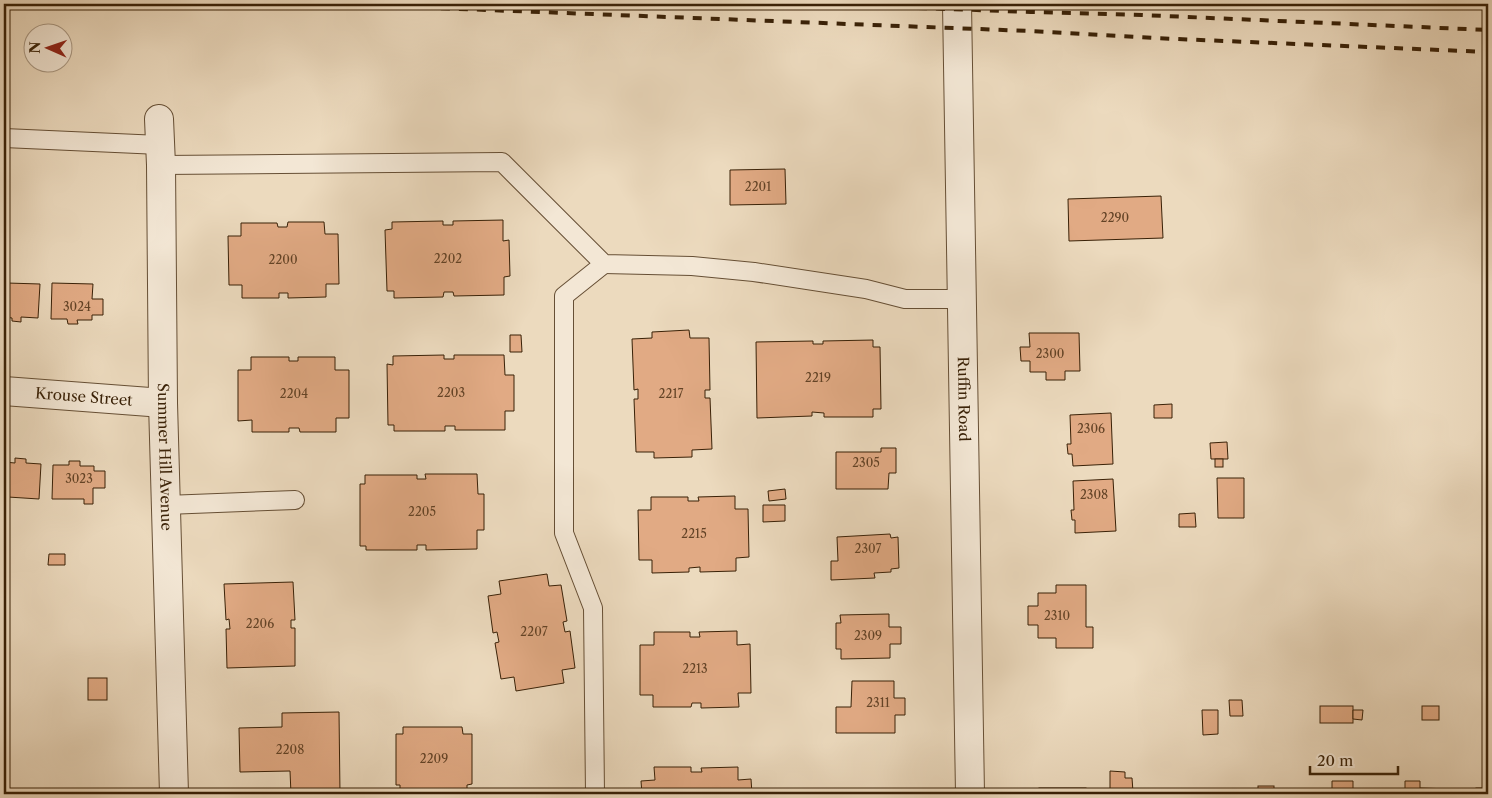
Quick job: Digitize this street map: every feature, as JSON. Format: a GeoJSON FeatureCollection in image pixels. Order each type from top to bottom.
{"type":"FeatureCollection","features":[{"type":"Feature","properties":{"kind":"street","name":"Ruffin Road"},"geometry":{"type":"LineString","coordinates":[[957,4],[970,794]]}},
{"type":"Feature","properties":{"kind":"street","name":"Summer Hill Avenue"},"geometry":{"type":"LineString","coordinates":[[160,143],[163,403],[174,794]]}},
{"type":"Feature","properties":{"kind":"street","name":"Krouse Street"},"geometry":{"type":"LineString","coordinates":[[4,391],[163,403]]}},
{"type":"Feature","properties":{"kind":"lane"},"geometry":{"type":"LineString","coordinates":[[4,138],[160,143],[502,162],[604,264]]}},
{"type":"Feature","properties":{"kind":"lane"},"geometry":{"type":"LineString","coordinates":[[595,794],[593,608],[564,533],[564,296],[604,264],[692,266],[754,272],[866,288],[905,299],[961,299]]}},
{"type":"Feature","properties":{"kind":"lane"},"geometry":{"type":"LineString","coordinates":[[166,505],[295,500]]}},
{"type":"Feature","properties":{"kind":"building"},"geometry":{"type":"Polygon","coordinates":[[[785,169],[786,204],[730,205],[730,170],[785,169]]]}},
{"type":"Feature","properties":{"kind":"building"},"geometry":{"type":"Polygon","coordinates":[[[1161,196],[1163,238],[1069,241],[1068,199],[1161,196]]]}},
{"type":"Feature","properties":{"kind":"building"},"geometry":{"type":"Polygon","coordinates":[[[503,220],[503,241],[509,240],[510,276],[504,277],[504,295],[454,296],[453,292],[444,292],[443,297],[394,298],[394,291],[387,291],[385,230],[392,229],[392,222],[443,221],[443,225],[453,225],[453,221],[503,220]]]}},
{"type":"Feature","properties":{"kind":"building"},"geometry":{"type":"Polygon","coordinates":[[[288,222],[324,222],[325,234],[338,234],[339,284],[326,284],[326,297],[288,298],[288,293],[279,293],[279,298],[242,298],[242,285],[229,285],[228,236],[241,236],[241,223],[277,223],[278,227],[287,227],[288,222]]]}},
{"type":"Feature","properties":{"kind":"building"},"geometry":{"type":"Polygon","coordinates":[[[4,278],[7,278],[7,283],[40,284],[38,318],[21,317],[21,322],[12,321],[12,318],[4,317],[4,278]]]}},
{"type":"Feature","properties":{"kind":"building"},"geometry":{"type":"Polygon","coordinates":[[[52,283],[93,284],[92,299],[103,299],[103,315],[92,315],[92,320],[77,320],[78,324],[68,324],[67,319],[51,319],[52,283]]]}},
{"type":"Feature","properties":{"kind":"building"},"geometry":{"type":"Polygon","coordinates":[[[689,330],[690,338],[709,338],[710,390],[705,390],[705,398],[710,398],[712,449],[692,450],[692,457],[654,458],[654,452],[636,452],[634,399],[638,399],[638,389],[634,390],[632,339],[652,338],[652,332],[689,330]]]}},
{"type":"Feature","properties":{"kind":"building"},"geometry":{"type":"Polygon","coordinates":[[[1029,333],[1079,333],[1080,371],[1065,371],[1065,380],[1046,380],[1046,372],[1030,372],[1030,361],[1021,361],[1020,347],[1030,347],[1029,333]]]}},
{"type":"Feature","properties":{"kind":"building"},"geometry":{"type":"Polygon","coordinates":[[[510,335],[521,335],[522,352],[510,352],[510,335]]]}},
{"type":"Feature","properties":{"kind":"building"},"geometry":{"type":"Polygon","coordinates":[[[873,340],[873,347],[880,347],[881,409],[873,409],[873,417],[824,417],[824,413],[812,412],[812,416],[757,418],[756,342],[813,341],[813,344],[823,344],[823,341],[873,340]]]}},
{"type":"Feature","properties":{"kind":"building"},"geometry":{"type":"Polygon","coordinates":[[[444,355],[444,359],[454,359],[454,355],[504,355],[505,375],[514,375],[514,411],[505,411],[505,430],[455,430],[455,426],[445,426],[445,431],[394,431],[394,425],[388,425],[387,364],[393,365],[393,356],[444,355]]]}},
{"type":"Feature","properties":{"kind":"building"},"geometry":{"type":"Polygon","coordinates":[[[251,357],[289,357],[289,361],[298,361],[298,357],[335,357],[335,370],[349,370],[349,418],[336,418],[336,432],[300,432],[299,428],[289,428],[289,432],[252,432],[252,420],[238,421],[238,370],[251,370],[251,357]]]}},
{"type":"Feature","properties":{"kind":"building"},"geometry":{"type":"Polygon","coordinates":[[[1172,404],[1172,418],[1154,418],[1154,405],[1172,404]]]}},
{"type":"Feature","properties":{"kind":"building"},"geometry":{"type":"Polygon","coordinates":[[[1111,413],[1113,464],[1073,466],[1072,454],[1068,454],[1067,444],[1071,444],[1070,415],[1111,413]]]}},
{"type":"Feature","properties":{"kind":"building"},"geometry":{"type":"Polygon","coordinates":[[[1227,442],[1228,459],[1211,459],[1210,443],[1227,442]]]}},
{"type":"Feature","properties":{"kind":"building"},"geometry":{"type":"Polygon","coordinates":[[[881,448],[896,448],[896,473],[889,473],[888,489],[836,489],[836,452],[881,452],[881,448]]]}},
{"type":"Feature","properties":{"kind":"building"},"geometry":{"type":"Polygon","coordinates":[[[15,458],[26,459],[26,463],[41,464],[39,499],[8,497],[8,501],[4,500],[4,462],[15,463],[15,458]]]}},
{"type":"Feature","properties":{"kind":"building"},"geometry":{"type":"Polygon","coordinates":[[[1215,459],[1223,459],[1223,467],[1215,467],[1215,459]]]}},
{"type":"Feature","properties":{"kind":"building"},"geometry":{"type":"Polygon","coordinates":[[[69,461],[80,461],[80,466],[94,466],[94,471],[105,471],[105,488],[93,488],[93,504],[84,504],[84,499],[52,499],[53,465],[69,465],[69,461]]]}},
{"type":"Feature","properties":{"kind":"building"},"geometry":{"type":"Polygon","coordinates":[[[425,474],[477,474],[478,494],[484,494],[484,530],[477,530],[477,549],[426,550],[426,545],[417,545],[417,550],[366,550],[366,546],[360,546],[360,484],[365,484],[365,475],[417,475],[417,479],[426,479],[425,474]]]}},
{"type":"Feature","properties":{"kind":"building"},"geometry":{"type":"Polygon","coordinates":[[[1217,478],[1244,478],[1244,518],[1218,518],[1217,478]]]}},
{"type":"Feature","properties":{"kind":"building"},"geometry":{"type":"Polygon","coordinates":[[[1113,479],[1116,531],[1075,533],[1075,520],[1072,520],[1071,510],[1074,510],[1073,481],[1113,479]]]}},
{"type":"Feature","properties":{"kind":"building"},"geometry":{"type":"Polygon","coordinates":[[[785,489],[786,499],[769,501],[768,491],[785,489]]]}},
{"type":"Feature","properties":{"kind":"building"},"geometry":{"type":"Polygon","coordinates":[[[735,496],[735,509],[748,509],[749,557],[736,558],[736,571],[700,572],[700,567],[689,568],[689,572],[652,573],[652,560],[639,560],[638,510],[651,510],[651,497],[688,497],[688,501],[699,501],[698,497],[735,496]]]}},
{"type":"Feature","properties":{"kind":"building"},"geometry":{"type":"Polygon","coordinates":[[[763,505],[785,505],[785,521],[763,522],[763,505]]]}},
{"type":"Feature","properties":{"kind":"building"},"geometry":{"type":"Polygon","coordinates":[[[1195,513],[1196,527],[1179,527],[1179,514],[1195,513]]]}},
{"type":"Feature","properties":{"kind":"building"},"geometry":{"type":"Polygon","coordinates":[[[890,534],[891,538],[898,537],[899,568],[891,569],[891,572],[874,573],[875,578],[831,580],[831,561],[838,561],[837,537],[890,534]]]}},
{"type":"Feature","properties":{"kind":"building"},"geometry":{"type":"Polygon","coordinates":[[[49,554],[65,554],[65,565],[48,565],[49,554]]]}},
{"type":"Feature","properties":{"kind":"building"},"geometry":{"type":"Polygon","coordinates":[[[547,574],[549,586],[561,585],[567,621],[563,622],[565,632],[570,631],[575,668],[562,670],[564,683],[516,691],[514,677],[501,679],[495,643],[499,642],[497,632],[493,633],[488,596],[501,594],[499,581],[547,574]]]}},
{"type":"Feature","properties":{"kind":"building"},"geometry":{"type":"Polygon","coordinates":[[[293,582],[295,620],[291,620],[291,628],[295,628],[295,666],[227,668],[226,629],[230,629],[229,619],[226,620],[224,584],[293,582]]]}},
{"type":"Feature","properties":{"kind":"building"},"geometry":{"type":"Polygon","coordinates":[[[1056,585],[1086,585],[1086,627],[1093,627],[1093,648],[1056,648],[1056,638],[1038,638],[1038,625],[1028,625],[1028,606],[1038,606],[1038,593],[1056,593],[1056,585]]]}},
{"type":"Feature","properties":{"kind":"building"},"geometry":{"type":"Polygon","coordinates":[[[889,614],[889,627],[901,627],[901,644],[890,644],[890,658],[841,659],[841,649],[836,649],[836,623],[841,623],[840,615],[889,614]]]}},
{"type":"Feature","properties":{"kind":"building"},"geometry":{"type":"Polygon","coordinates":[[[737,631],[737,645],[750,644],[751,693],[738,693],[739,707],[701,708],[701,703],[692,703],[691,707],[653,707],[653,695],[640,695],[640,645],[654,645],[654,632],[690,632],[690,637],[700,637],[699,632],[737,631]]]}},
{"type":"Feature","properties":{"kind":"building"},"geometry":{"type":"Polygon","coordinates":[[[88,678],[107,678],[107,700],[88,700],[88,678]]]}},
{"type":"Feature","properties":{"kind":"building"},"geometry":{"type":"Polygon","coordinates":[[[852,681],[894,681],[894,698],[905,698],[905,715],[895,715],[895,733],[836,733],[836,707],[851,707],[852,681]]]}},
{"type":"Feature","properties":{"kind":"building"},"geometry":{"type":"Polygon","coordinates":[[[1229,700],[1242,700],[1243,716],[1230,716],[1229,700]]]}},
{"type":"Feature","properties":{"kind":"building"},"geometry":{"type":"Polygon","coordinates":[[[1320,706],[1353,706],[1353,723],[1320,723],[1320,706]]]}},
{"type":"Feature","properties":{"kind":"building"},"geometry":{"type":"Polygon","coordinates":[[[1422,706],[1439,706],[1439,720],[1422,720],[1422,706]]]}},
{"type":"Feature","properties":{"kind":"building"},"geometry":{"type":"Polygon","coordinates":[[[1202,710],[1218,710],[1218,734],[1203,735],[1202,710]]]}},
{"type":"Feature","properties":{"kind":"building"},"geometry":{"type":"Polygon","coordinates":[[[1353,710],[1363,710],[1362,720],[1353,719],[1353,710]]]}},
{"type":"Feature","properties":{"kind":"building"},"geometry":{"type":"Polygon","coordinates":[[[339,712],[340,794],[291,794],[290,771],[240,772],[239,728],[282,727],[282,713],[339,712]]]}},
{"type":"Feature","properties":{"kind":"building"},"geometry":{"type":"Polygon","coordinates":[[[403,727],[462,727],[463,734],[472,734],[472,784],[467,785],[467,794],[400,794],[400,785],[396,785],[396,734],[403,734],[403,727]]]}},
{"type":"Feature","properties":{"kind":"building"},"geometry":{"type":"Polygon","coordinates":[[[654,767],[691,767],[691,772],[702,772],[701,768],[738,767],[738,780],[751,779],[752,794],[642,794],[641,781],[655,780],[654,767]]]}},
{"type":"Feature","properties":{"kind":"building"},"geometry":{"type":"Polygon","coordinates":[[[1110,771],[1125,772],[1125,778],[1132,778],[1133,792],[1160,791],[1160,794],[1110,794],[1110,771]]]}},
{"type":"Feature","properties":{"kind":"building"},"geometry":{"type":"Polygon","coordinates":[[[1332,781],[1353,781],[1353,790],[1380,790],[1380,794],[1332,794],[1332,781]]]}},
{"type":"Feature","properties":{"kind":"building"},"geometry":{"type":"Polygon","coordinates":[[[1405,781],[1420,781],[1420,788],[1453,789],[1453,794],[1405,794],[1405,781]]]}},
{"type":"Feature","properties":{"kind":"building"},"geometry":{"type":"Polygon","coordinates":[[[1258,786],[1274,786],[1274,794],[1258,794],[1258,786]]]}},
{"type":"Feature","properties":{"kind":"building"},"geometry":{"type":"Polygon","coordinates":[[[1039,788],[1086,788],[1086,794],[1039,794],[1039,788]]]}},
{"type":"Feature","properties":{"kind":"building"},"geometry":{"type":"Polygon","coordinates":[[[1476,788],[1488,788],[1488,794],[1476,794],[1476,788]]]}},
{"type":"Feature","properties":{"kind":"building"},"geometry":{"type":"Polygon","coordinates":[[[1186,789],[1200,789],[1200,794],[1186,794],[1186,789]]]}},
{"type":"Feature","properties":{"kind":"railway"},"geometry":{"type":"LineString","coordinates":[[333,4],[1029,31],[1488,52]]}},
{"type":"Feature","properties":{"kind":"railway"},"geometry":{"type":"LineString","coordinates":[[810,4],[1142,15],[1488,30]]}}]}
